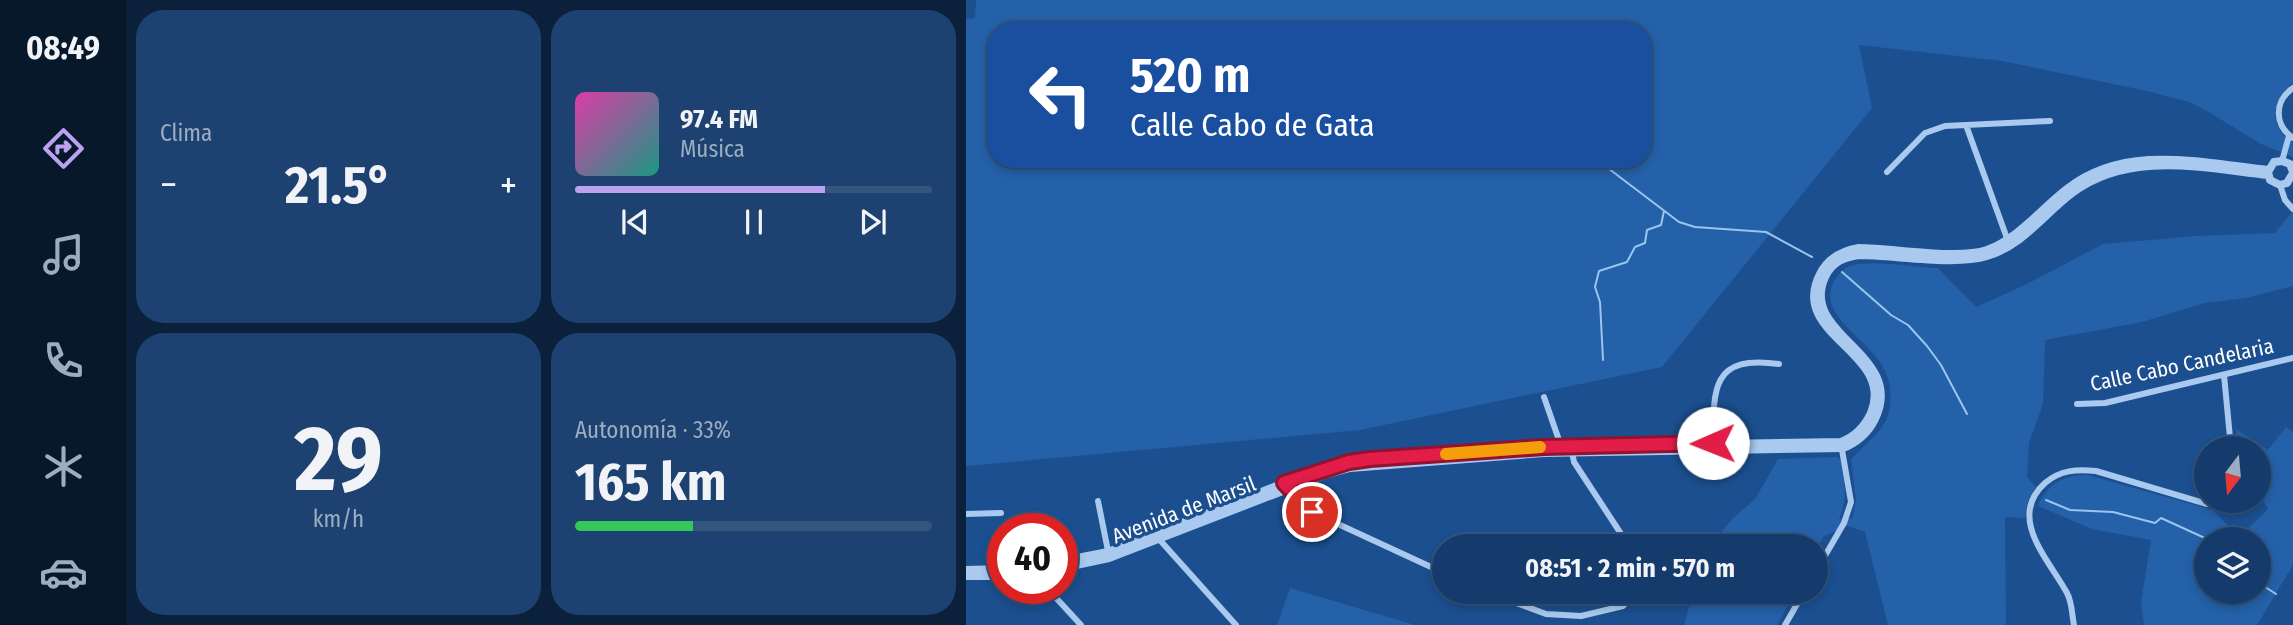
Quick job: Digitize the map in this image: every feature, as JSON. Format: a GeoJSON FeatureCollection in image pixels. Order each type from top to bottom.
{"type":"FeatureCollection","features":[{"type":"Feature","properties":{"kind":"street"},"geometry":{"type":"LineString","coordinates":[[2282,160],[2291,137],[2284,130],[2278,115],[2282,99],[2293,88]]}},
{"type":"Feature","properties":{"kind":"street"},"geometry":{"type":"LineString","coordinates":[[1887,172],[1925,133],[1945,126],[2050,121]]}},
{"type":"Feature","properties":{"kind":"street"},"geometry":{"type":"LineString","coordinates":[[1966,125],[2009,243]]}},
{"type":"Feature","properties":{"kind":"street"},"geometry":{"type":"LineString","coordinates":[[1828,551],[1844,523],[1851,502],[1842,445],[1864,424],[1873,407],[1874,397],[1870,375],[1819,317],[1815,306],[1815,286],[1826,265],[1838,254],[1859,248],[1972,253],[2009,243],[2068,188],[2110,166],[2146,159],[2171,159],[2268,172]]}},
{"type":"Feature","properties":{"kind":"street"},"geometry":{"type":"LineString","coordinates":[[2282,160],[2290,164],[2293,174],[2287,183],[2280,185],[2272,183],[2268,172],[2274,162],[2282,160]]}},
{"type":"Feature","properties":{"kind":"street"},"geometry":{"type":"LineString","coordinates":[[2280,185],[2285,200],[2293,209]]}},
{"type":"Feature","properties":{"kind":"street","name":"Calle Cabo Candelaria"},"geometry":{"type":"LineString","coordinates":[[2077,404],[2105,402],[2293,358]]}},
{"type":"Feature","properties":{"kind":"street"},"geometry":{"type":"LineString","coordinates":[[1714,446],[1714,393],[1719,379],[1733,369],[1754,361],[1779,364]]}},
{"type":"Feature","properties":{"kind":"street"},"geometry":{"type":"LineString","coordinates":[[2224,375],[2230,436]]}},
{"type":"Feature","properties":{"kind":"street"},"geometry":{"type":"LineString","coordinates":[[1544,397],[1561,446]]}},
{"type":"Feature","properties":{"kind":"street","name":"Avenida de Marsil"},"geometry":{"type":"LineString","coordinates":[[1078,563],[1158,537],[1349,462],[1561,446],[1842,445]]}},
{"type":"Feature","properties":{"kind":"street","name":"Avenida de Marsil"},"geometry":{"type":"LineString","coordinates":[[1286,486],[1371,465],[1714,446]]}},
{"type":"Feature","properties":{"kind":"street"},"geometry":{"type":"LineString","coordinates":[[1572,452],[1574,462],[1621,534]]}},
{"type":"Feature","properties":{"kind":"street"},"geometry":{"type":"LineString","coordinates":[[2074,625],[2069,596],[2035,543],[2030,529],[2030,514],[2040,489],[2063,472],[2088,470],[2194,500]]}},
{"type":"Feature","properties":{"kind":"street"},"geometry":{"type":"LineString","coordinates":[[1286,486],[1312,512],[1432,567]]}},
{"type":"Feature","properties":{"kind":"street"},"geometry":{"type":"LineString","coordinates":[[1098,501],[1108,555]]}},
{"type":"Feature","properties":{"kind":"street"},"geometry":{"type":"LineString","coordinates":[[966,514],[987,513]]}},
{"type":"Feature","properties":{"kind":"street"},"geometry":{"type":"LineString","coordinates":[[1158,537],[1236,625]]}},
{"type":"Feature","properties":{"kind":"street","name":"Avenida de Marsil"},"geometry":{"type":"LineString","coordinates":[[1078,559],[1108,555]]}},
{"type":"Feature","properties":{"kind":"street"},"geometry":{"type":"LineString","coordinates":[[966,570],[987,569]]}},
{"type":"Feature","properties":{"kind":"street"},"geometry":{"type":"LineString","coordinates":[[966,576],[987,576]]}},
{"type":"Feature","properties":{"kind":"street"},"geometry":{"type":"LineString","coordinates":[[1062,604],[1081,625]]}},
{"type":"Feature","properties":{"kind":"street"},"geometry":{"type":"LineString","coordinates":[[1519,604],[1546,614],[1581,616],[1625,604]]}},
{"type":"Feature","properties":{"kind":"street"},"geometry":{"type":"LineString","coordinates":[[1785,625],[1797,604]]}},
{"type":"Feature","properties":{"kind":"shaded area"},"geometry":{"type":"Polygon","coordinates":[[[976,0],[2293,0],[2293,83],[2280,97],[2275,113],[2280,130],[2293,143],[2293,157],[2261,144],[2189,102],[2147,91],[2002,61],[1859,45],[1872,108],[1662,367],[1360,430],[966,466],[966,19],[975,18],[976,0]]]}},
{"type":"Feature","properties":{"kind":"shaded area"},"geometry":{"type":"Polygon","coordinates":[[[2293,211],[2293,286],[2246,298],[2205,303],[2142,322],[2045,340],[2043,404],[2029,443],[2027,477],[2036,487],[2028,500],[2025,518],[2005,517],[2006,625],[1888,625],[1865,532],[1848,526],[1828,534],[1720,534],[1755,499],[1778,459],[1837,457],[1841,461],[1845,490],[1839,520],[1846,517],[1852,519],[1856,500],[1851,460],[1885,422],[1891,394],[1888,378],[1881,364],[1844,324],[1831,302],[1830,290],[1836,278],[1851,265],[1877,263],[1938,268],[1976,307],[2103,244],[2275,233],[2293,211]]]}},
{"type":"Feature","properties":{"kind":"shaded area"},"geometry":{"type":"Polygon","coordinates":[[[2286,427],[2293,432],[2293,565],[2271,602],[2271,527],[2249,527],[2264,513],[2272,513],[2272,445],[2286,427]]]}},
{"type":"Feature","properties":{"kind":"shaded area"},"geometry":{"type":"Polygon","coordinates":[[[2236,429],[2247,436],[2237,436],[2236,429]]]}},
{"type":"Feature","properties":{"kind":"shaded area"},"geometry":{"type":"Polygon","coordinates":[[[2087,475],[2194,505],[2194,513],[2216,513],[2229,527],[2194,527],[2194,604],[2270,604],[2257,625],[2144,625],[2141,602],[2151,540],[2092,529],[2038,506],[2046,492],[2057,482],[2071,476],[2087,475]]]}},
{"type":"Feature","properties":{"kind":"shaded area"},"geometry":{"type":"Polygon","coordinates":[[[1290,588],[1415,625],[1277,625],[1290,588]]]}},
{"type":"Feature","properties":{"kind":"shaded area"},"geometry":{"type":"Polygon","coordinates":[[[1690,604],[1788,604],[1777,625],[1684,625],[1690,604]]]}},
{"type":"Feature","properties":{"kind":"waterway"},"geometry":{"type":"LineString","coordinates":[[1608,168],[1679,222],[1695,227],[1766,232],[1812,257]]}},
{"type":"Feature","properties":{"kind":"waterway"},"geometry":{"type":"LineString","coordinates":[[1603,360],[1600,302],[1595,287],[1599,271],[1627,262],[1635,247],[1645,243],[1647,230],[1661,225],[1664,211]]}},
{"type":"Feature","properties":{"kind":"waterway"},"geometry":{"type":"LineString","coordinates":[[1842,272],[1891,315],[1908,325],[1927,346],[1941,365],[1967,414]]}},
{"type":"Feature","properties":{"kind":"waterway"},"geometry":{"type":"LineString","coordinates":[[2046,500],[2070,510],[2113,512],[2155,523],[2161,518],[2194,533]]}},
{"type":"Feature","properties":{"kind":"waterway"},"geometry":{"type":"LineString","coordinates":[[2271,591],[2276,594]]}},
{"type":"Feature","properties":{"kind":"slow traffic"},"geometry":{"type":"LineString","coordinates":[[1446,454],[1540,447]]}},
{"type":"Feature","properties":{"kind":"route"},"geometry":{"type":"LineString","coordinates":[[1312,512],[1284,483],[1349,462],[1544,447],[1713,443]]}}]}
